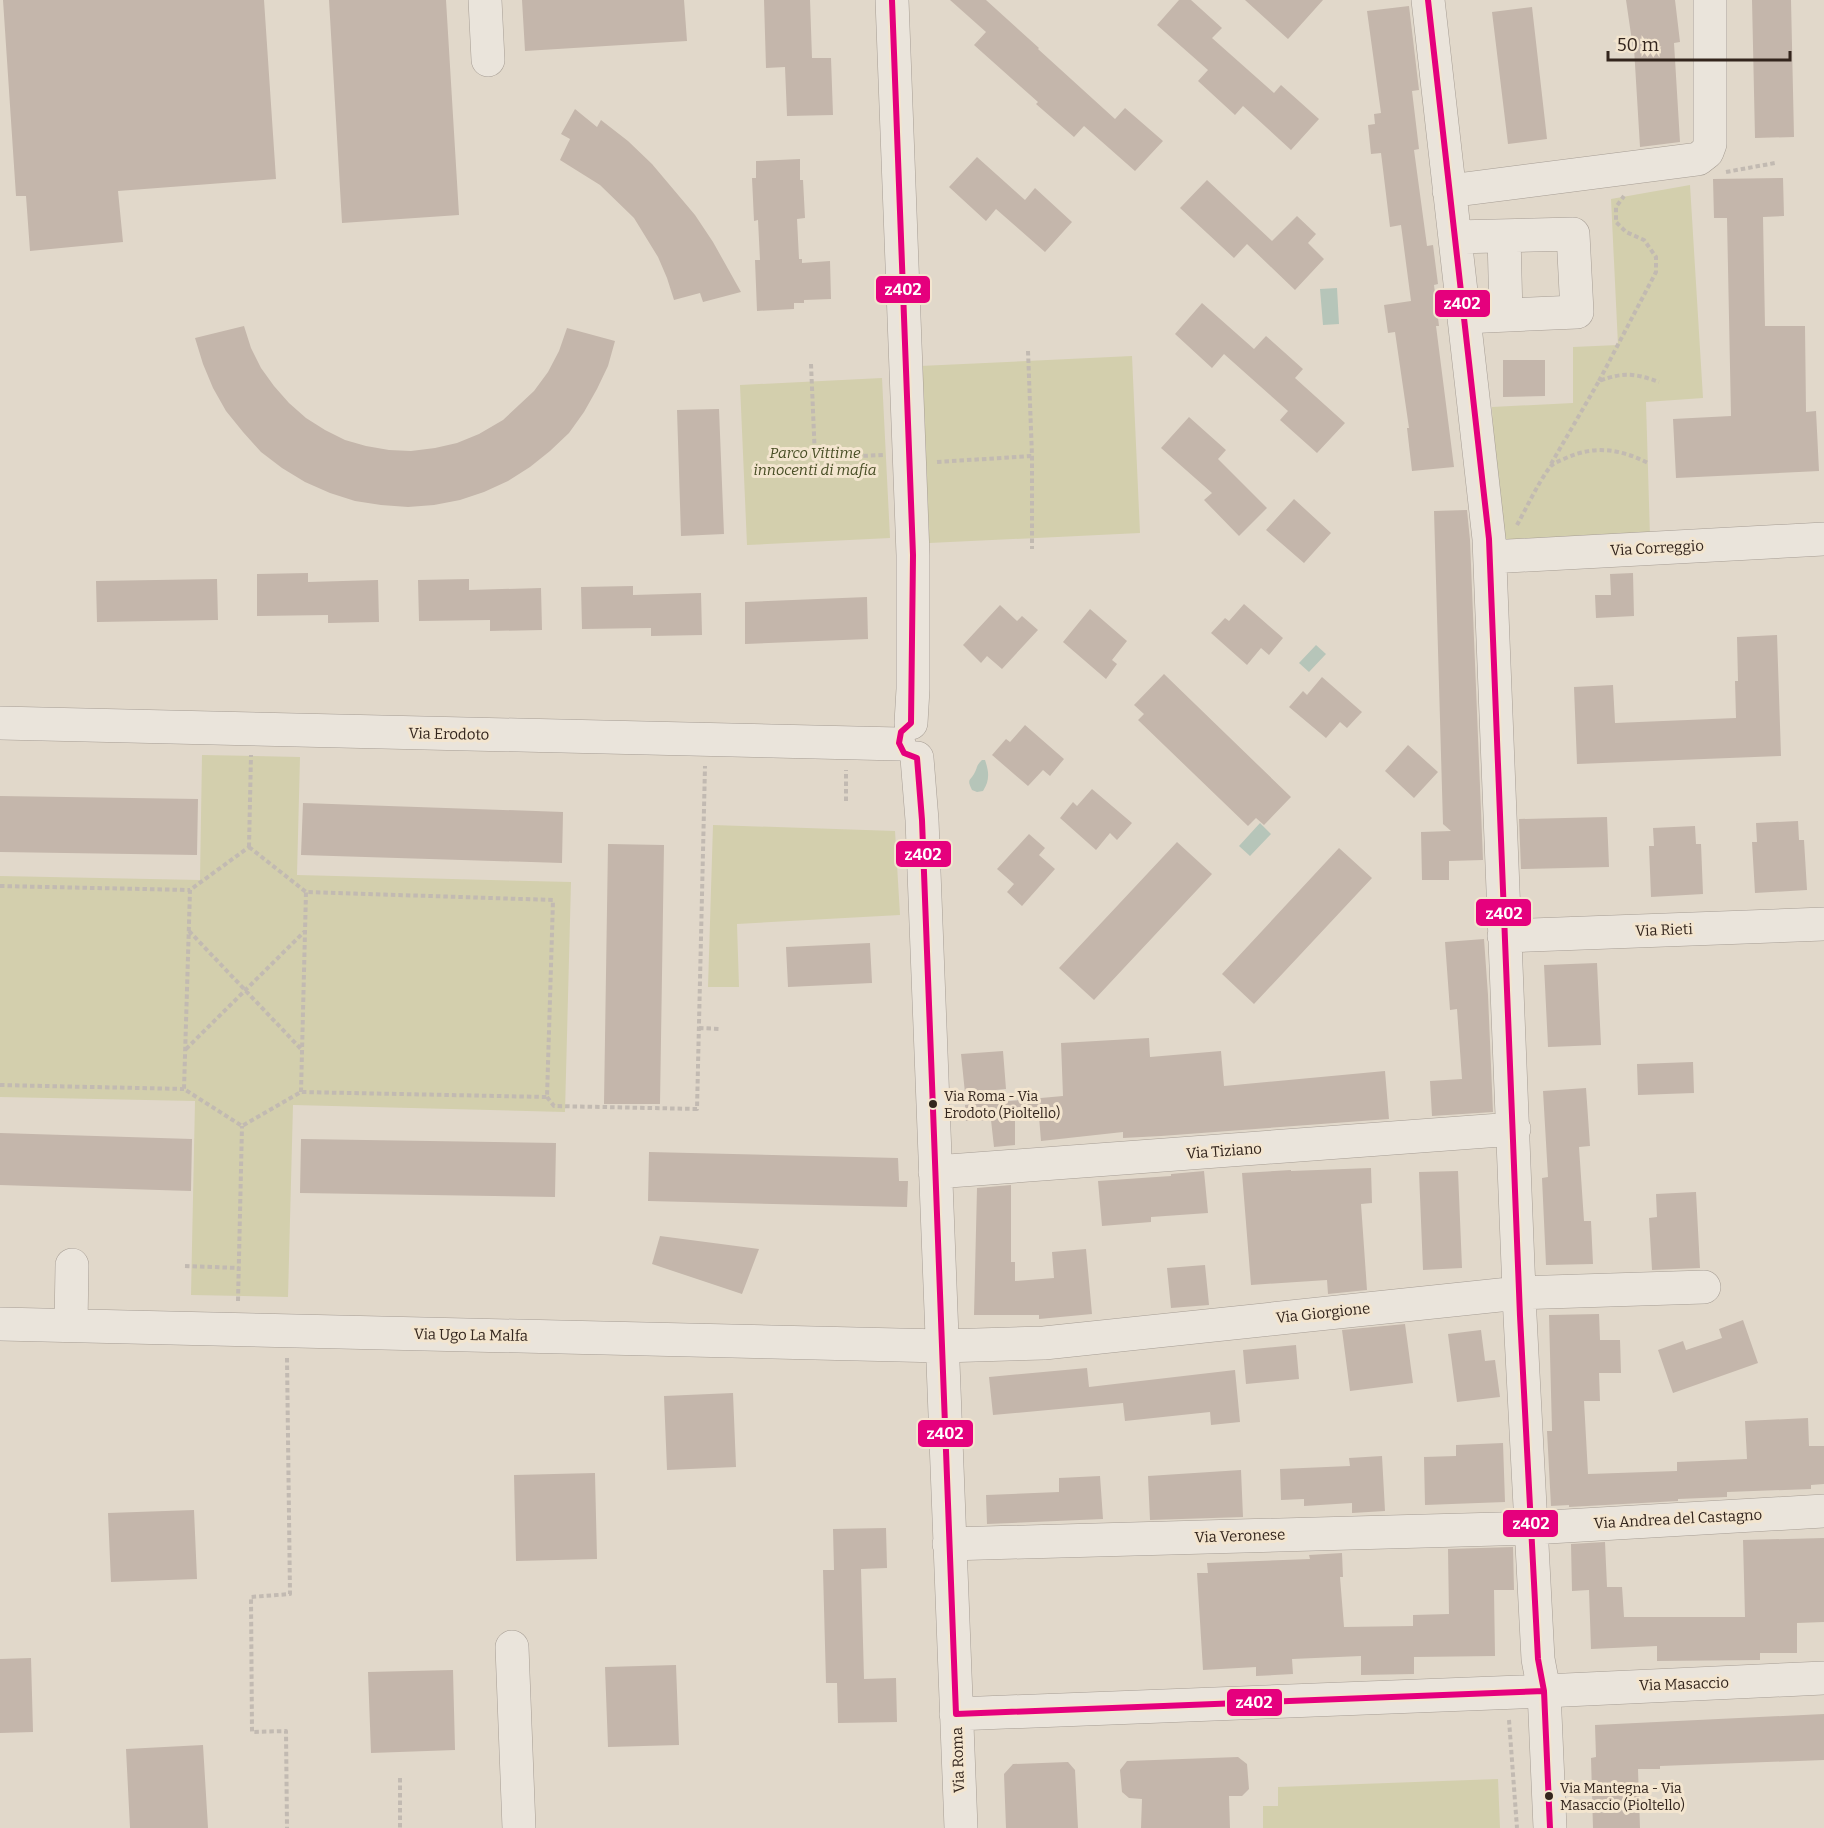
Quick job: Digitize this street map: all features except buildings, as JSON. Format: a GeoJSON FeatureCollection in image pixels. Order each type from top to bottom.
{"type":"FeatureCollection","features":[{"type":"Feature","properties":{"kind":"street"},"geometry":{"type":"LineString","coordinates":[[484,0],[488,60]]}},
{"type":"Feature","properties":{"kind":"street","name":"Via Roma"},"geometry":{"type":"LineString","coordinates":[[892,0],[913,555],[913,689],[909,741],[922,820],[961,1828]]}},
{"type":"Feature","properties":{"kind":"street"},"geometry":{"type":"LineString","coordinates":[[1428,0],[1490,552],[1519,1293],[1538,1659],[1544,1691],[1550,1828]]}},
{"type":"Feature","properties":{"kind":"street"},"geometry":{"type":"LineString","coordinates":[[1449,191],[1698,159],[1707,152],[1710,144],[1710,0]]}},
{"type":"Feature","properties":{"kind":"street"},"geometry":{"type":"LineString","coordinates":[[1455,237],[1573,234],[1577,312],[1464,317]]}},
{"type":"Feature","properties":{"kind":"street"},"geometry":{"type":"LineString","coordinates":[[1504,236],[1506,315]]}},
{"type":"Feature","properties":{"kind":"street","name":"Via Correggio"},"geometry":{"type":"LineString","coordinates":[[1490,552],[1824,539]]}},
{"type":"Feature","properties":{"kind":"street","name":"Via Erodoto"},"geometry":{"type":"LineString","coordinates":[[0,723],[706,740],[909,741]]}},
{"type":"Feature","properties":{"kind":"street","name":"Via Rieti"},"geometry":{"type":"LineString","coordinates":[[1504,936],[1824,924]]}},
{"type":"Feature","properties":{"kind":"street","name":"Via Tiziano"},"geometry":{"type":"LineString","coordinates":[[935,1172],[1514,1130]]}},
{"type":"Feature","properties":{"kind":"street"},"geometry":{"type":"LineString","coordinates":[[71,1325],[72,1265]]}},
{"type":"Feature","properties":{"kind":"street","name":"Via Giorgione"},"geometry":{"type":"LineString","coordinates":[[942,1346],[1044,1343],[1519,1293],[1704,1287]]}},
{"type":"Feature","properties":{"kind":"street","name":"Via Ugo La Malfa"},"geometry":{"type":"LineString","coordinates":[[0,1323],[942,1346]]}},
{"type":"Feature","properties":{"kind":"street","name":"Via Andrea del Castagno"},"geometry":{"type":"LineString","coordinates":[[1531,1527],[1824,1511]]}},
{"type":"Feature","properties":{"kind":"street","name":"Via Veronese"},"geometry":{"type":"LineString","coordinates":[[950,1544],[1531,1527]]}},
{"type":"Feature","properties":{"kind":"street"},"geometry":{"type":"LineString","coordinates":[[512,1647],[519,1828]]}},
{"type":"Feature","properties":{"kind":"street","name":"Via Masaccio"},"geometry":{"type":"LineString","coordinates":[[956,1714],[1824,1678]]}},
{"type":"Feature","properties":{"kind":"path"},"geometry":{"type":"LineString","coordinates":[[1490,552],[1514,531],[1599,381],[1656,272],[1656,257],[1644,240],[1626,232],[1616,222],[1616,207],[1629,189]]}},
{"type":"Feature","properties":{"kind":"path"},"geometry":{"type":"LineString","coordinates":[[1028,351],[1032,456],[1032,549]]}},
{"type":"Feature","properties":{"kind":"path"},"geometry":{"type":"LineString","coordinates":[[811,364],[815,458],[909,459],[1032,456]]}},
{"type":"Feature","properties":{"kind":"path"},"geometry":{"type":"LineString","coordinates":[[1599,381],[1613,376],[1637,374],[1659,382]]}},
{"type":"Feature","properties":{"kind":"path"},"geometry":{"type":"LineString","coordinates":[[1551,465],[1571,456],[1595,450],[1616,450],[1648,463]]}},
{"type":"Feature","properties":{"kind":"path"},"geometry":{"type":"LineString","coordinates":[[249,847],[306,892],[554,900],[547,1097],[554,1106],[697,1109],[706,740]]}},
{"type":"Feature","properties":{"kind":"path"},"geometry":{"type":"LineString","coordinates":[[249,847],[251,750]]}},
{"type":"Feature","properties":{"kind":"path"},"geometry":{"type":"LineString","coordinates":[[846,769],[846,801]]}},
{"type":"Feature","properties":{"kind":"path"},"geometry":{"type":"LineString","coordinates":[[0,886],[190,890],[249,847]]}},
{"type":"Feature","properties":{"kind":"path"},"geometry":{"type":"LineString","coordinates":[[184,1089],[190,890]]}},
{"type":"Feature","properties":{"kind":"path"},"geometry":{"type":"LineString","coordinates":[[301,1092],[306,892]]}},
{"type":"Feature","properties":{"kind":"path"},"geometry":{"type":"LineString","coordinates":[[189,931],[302,1049]]}},
{"type":"Feature","properties":{"kind":"path"},"geometry":{"type":"LineString","coordinates":[[185,1050],[305,931]]}},
{"type":"Feature","properties":{"kind":"path"},"geometry":{"type":"LineString","coordinates":[[699,1028],[721,1029]]}},
{"type":"Feature","properties":{"kind":"path"},"geometry":{"type":"LineString","coordinates":[[0,1084],[184,1089],[242,1126]]}},
{"type":"Feature","properties":{"kind":"path"},"geometry":{"type":"LineString","coordinates":[[242,1126],[301,1092],[547,1097]]}},
{"type":"Feature","properties":{"kind":"path"},"geometry":{"type":"LineString","coordinates":[[238,1329],[242,1126]]}},
{"type":"Feature","properties":{"kind":"path"},"geometry":{"type":"LineString","coordinates":[[185,1266],[239,1268]]}},
{"type":"Feature","properties":{"kind":"path"},"geometry":{"type":"LineString","coordinates":[[287,1330],[290,1594],[251,1597],[252,1732],[286,1731],[287,1828]]}},
{"type":"Feature","properties":{"kind":"path"},"geometry":{"type":"LineString","coordinates":[[400,1778],[400,1828]]}},
{"type":"Feature","properties":{"kind":"green space"},"geometry":{"type":"Polygon","coordinates":[[[1690,185],[1703,398],[1646,402],[1650,537],[1497,546],[1492,407],[1573,403],[1573,347],[1618,345],[1611,199],[1690,185]]]}},
{"type":"Feature","properties":{"kind":"green space"},"geometry":{"type":"Polygon","coordinates":[[[1132,356],[1140,533],[929,543],[920,366],[1132,356]]]}},
{"type":"Feature","properties":{"kind":"green space","name":"Parco Vittime innocenti di mafia"},"geometry":{"type":"Polygon","coordinates":[[[882,378],[890,538],[747,545],[740,385],[882,378]]]}},
{"type":"Feature","properties":{"kind":"green space"},"geometry":{"type":"Polygon","coordinates":[[[202,755],[300,757],[297,875],[571,882],[565,1112],[293,1105],[288,1297],[191,1295],[195,1101],[0,1097],[0,876],[200,880],[202,755]]]}},
{"type":"Feature","properties":{"kind":"green space"},"geometry":{"type":"Polygon","coordinates":[[[713,825],[895,831],[900,915],[737,924],[739,987],[708,987],[713,825]]]}},
{"type":"Feature","properties":{"kind":"green space"},"geometry":{"type":"Polygon","coordinates":[[[1498,1779],[1500,1828],[1263,1828],[1263,1806],[1278,1806],[1278,1787],[1498,1779]]]}},
{"type":"Feature","properties":{"kind":"shaded area"},"geometry":{"type":"Polygon","coordinates":[[[1337,288],[1339,324],[1323,325],[1320,289],[1337,288]]]}},
{"type":"Feature","properties":{"kind":"shaded area"},"geometry":{"type":"Polygon","coordinates":[[[1316,645],[1326,654],[1309,672],[1299,663],[1316,645]]]}},
{"type":"Feature","properties":{"kind":"shaded area"},"geometry":{"type":"Polygon","coordinates":[[[982,760],[985,760],[988,780],[983,791],[977,792],[972,790],[969,781],[982,760]]]}},
{"type":"Feature","properties":{"kind":"shaded area"},"geometry":{"type":"Polygon","coordinates":[[[1260,823],[1271,834],[1250,856],[1239,846],[1260,823]]]}},
{"type":"Feature","properties":{"kind":"transit line","name":"z402"},"geometry":{"type":"LineString","coordinates":[[892,0],[913,555],[911,723],[901,732],[899,743],[904,753],[917,758],[922,820],[956,1714],[1544,1691]]}},
{"type":"Feature","properties":{"kind":"transit line","name":"z402"},"geometry":{"type":"LineString","coordinates":[[1428,0],[1489,539],[1520,1316],[1538,1659],[1544,1691],[1550,1828]]}},
{"type":"Feature","properties":{"kind":"place","name":"Via Roma - Via Erodoto (Pioltello)"},"geometry":{"type":"Point","coordinates":[933,1104]}},
{"type":"Feature","properties":{"kind":"place","name":"Via Mantegna - Via Masaccio (Pioltello)"},"geometry":{"type":"Point","coordinates":[1549,1796]}}]}
